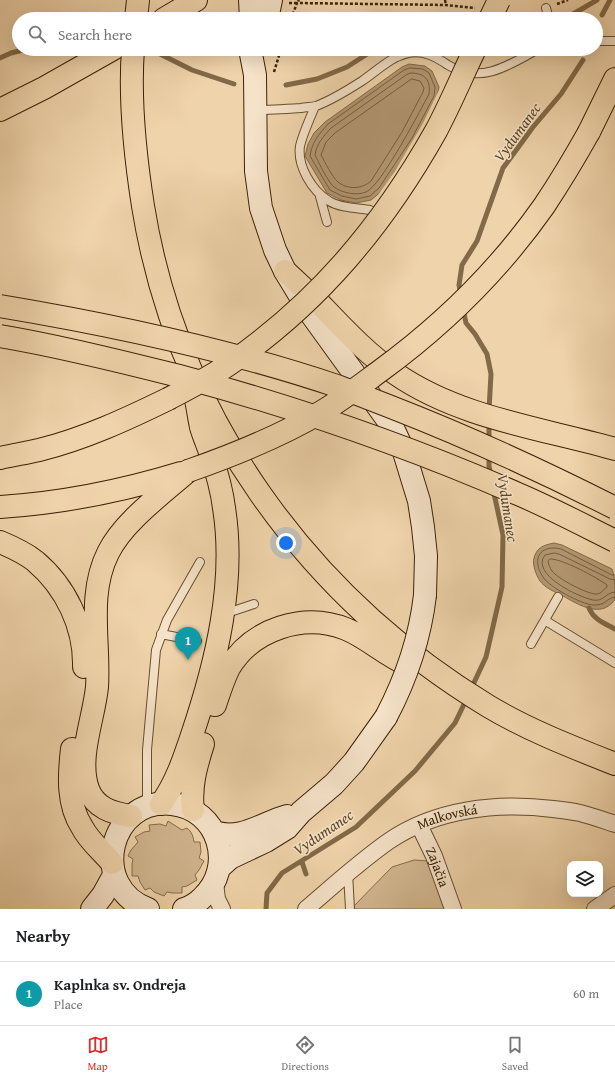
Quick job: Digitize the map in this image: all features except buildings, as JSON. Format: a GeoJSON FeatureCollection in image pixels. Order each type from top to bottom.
{"type":"FeatureCollection","features":[{"type":"Feature","properties":{"kind":"highway"},"geometry":{"type":"LineString","coordinates":[[137,12],[138,0]]}},
{"type":"Feature","properties":{"kind":"highway"},"geometry":{"type":"LineString","coordinates":[[176,12],[196,0]]}},
{"type":"Feature","properties":{"kind":"highway"},"geometry":{"type":"LineString","coordinates":[[0,110],[44,88],[101,56]]}},
{"type":"Feature","properties":{"kind":"highway"},"geometry":{"type":"LineString","coordinates":[[133,56],[133,128],[139,182],[148,236],[156,271],[166,305],[188,364],[212,415],[249,479],[272,512],[332,583],[357,608],[391,637],[450,682],[490,707],[530,728],[615,764]]}},
{"type":"Feature","properties":{"kind":"highway"},"geometry":{"type":"LineString","coordinates":[[0,458],[40,449],[82,436],[128,419],[168,400],[203,381],[230,363],[254,346],[283,322],[326,282],[383,216],[408,179],[436,130],[472,56]]}},
{"type":"Feature","properties":{"kind":"highway"},"geometry":{"type":"LineString","coordinates":[[0,507],[33,505],[81,498],[125,489],[188,471],[226,458],[255,445],[323,411],[348,394],[406,352],[445,319],[485,279],[543,207],[569,168],[589,132],[615,79]]}},
{"type":"Feature","properties":{"kind":"highway"},"geometry":{"type":"LineString","coordinates":[[285,271],[320,304],[358,344],[380,363],[419,388],[467,409],[516,425],[615,449]]}},
{"type":"Feature","properties":{"kind":"highway"},"geometry":{"type":"LineString","coordinates":[[0,306],[107,325],[191,345],[272,366],[338,387],[476,442],[569,484],[615,508]]}},
{"type":"Feature","properties":{"kind":"highway"},"geometry":{"type":"LineString","coordinates":[[0,336],[81,352],[154,370],[228,390],[379,438],[519,494],[615,541]]}},
{"type":"Feature","properties":{"kind":"highway"},"geometry":{"type":"LineString","coordinates":[[188,364],[201,426],[211,455],[224,508],[227,533],[228,565],[222,615],[216,651],[198,718],[184,758],[170,790],[146,809],[116,814],[97,804],[88,789],[84,768],[96,688],[97,670],[95,624],[101,568],[108,552],[125,527],[188,471]]}},
{"type":"Feature","properties":{"kind":"highway"},"geometry":{"type":"LineString","coordinates":[[0,542],[35,561],[58,585],[69,603],[77,621],[81,637],[84,668],[82,698],[71,759],[70,775],[72,806],[82,828],[113,869]]}},
{"type":"Feature","properties":{"kind":"highway"},"geometry":{"type":"LineString","coordinates":[[193,810],[192,788],[195,771],[219,694],[229,669],[245,649],[256,639],[269,632],[297,623],[326,623],[361,635],[398,660],[450,682]]}},
{"type":"Feature","properties":{"kind":"main road"},"geometry":{"type":"LineString","coordinates":[[250,0],[250,12]]}},
{"type":"Feature","properties":{"kind":"main road"},"geometry":{"type":"LineString","coordinates":[[268,12],[271,0]]}},
{"type":"Feature","properties":{"kind":"main road"},"geometry":{"type":"LineString","coordinates":[[184,909],[198,902],[208,894],[217,875],[230,858],[266,841],[287,828],[301,812],[334,784],[354,762],[386,718],[397,696],[410,664],[420,628],[425,595],[426,556],[423,527],[419,501],[404,452],[392,426],[311,314],[285,271],[275,250],[261,208],[256,171],[255,75],[251,56]]}},
{"type":"Feature","properties":{"kind":"main road"},"geometry":{"type":"LineString","coordinates":[[255,75],[261,56]]}},
{"type":"Feature","properties":{"kind":"main road"},"geometry":{"type":"LineString","coordinates":[[139,908],[125,894],[119,885],[113,869],[112,850],[116,837],[122,826],[146,809],[172,804],[193,810],[205,820],[214,832],[219,843],[221,855],[217,875]]}},
{"type":"Feature","properties":{"kind":"main road"},"geometry":{"type":"LineString","coordinates":[[214,832],[223,835],[240,834],[301,812]]}},
{"type":"Feature","properties":{"kind":"main road"},"geometry":{"type":"LineString","coordinates":[[92,909],[103,895],[113,869]]}},
{"type":"Feature","properties":{"kind":"street","name":"Malkovská"},"geometry":{"type":"LineString","coordinates":[[306,909],[348,872],[390,841],[419,825],[446,815],[474,808],[504,806],[538,807],[579,812],[615,824]]}},
{"type":"Feature","properties":{"kind":"street","name":"Zajačia"},"geometry":{"type":"LineString","coordinates":[[419,825],[434,856],[453,909]]}},
{"type":"Feature","properties":{"kind":"street"},"geometry":{"type":"LineString","coordinates":[[217,875],[217,899],[222,909]]}},
{"type":"Feature","properties":{"kind":"street"},"geometry":{"type":"LineString","coordinates":[[595,909],[615,895]]}},
{"type":"Feature","properties":{"kind":"lane"},"geometry":{"type":"LineString","coordinates":[[603,41],[615,41]]}},
{"type":"Feature","properties":{"kind":"lane"},"geometry":{"type":"LineString","coordinates":[[255,110],[277,110],[315,106],[347,90],[385,63],[398,56]]}},
{"type":"Feature","properties":{"kind":"lane"},"geometry":{"type":"LineString","coordinates":[[432,56],[458,70],[485,74],[499,71],[526,56]]}},
{"type":"Feature","properties":{"kind":"lane"},"geometry":{"type":"LineString","coordinates":[[315,106],[300,146],[302,166],[312,186],[329,201],[346,206],[370,210]]}},
{"type":"Feature","properties":{"kind":"lane"},"geometry":{"type":"LineString","coordinates":[[318,192],[327,222]]}},
{"type":"Feature","properties":{"kind":"lane"},"geometry":{"type":"LineString","coordinates":[[146,809],[147,750],[153,665],[156,650],[166,620],[200,562]]}},
{"type":"Feature","properties":{"kind":"lane"},"geometry":{"type":"LineString","coordinates":[[531,644],[546,621],[558,597]]}},
{"type":"Feature","properties":{"kind":"lane"},"geometry":{"type":"LineString","coordinates":[[222,615],[254,604]]}},
{"type":"Feature","properties":{"kind":"lane"},"geometry":{"type":"LineString","coordinates":[[546,621],[615,663]]}},
{"type":"Feature","properties":{"kind":"lane"},"geometry":{"type":"LineString","coordinates":[[161,634],[197,641]]}},
{"type":"Feature","properties":{"kind":"lane"},"geometry":{"type":"LineString","coordinates":[[348,872],[350,909]]}},
{"type":"Feature","properties":{"kind":"path"},"geometry":{"type":"LineString","coordinates":[[445,0],[446,5]]}},
{"type":"Feature","properties":{"kind":"path"},"geometry":{"type":"LineString","coordinates":[[551,12],[568,0]]}},
{"type":"Feature","properties":{"kind":"path"},"geometry":{"type":"LineString","coordinates":[[294,12],[297,3],[446,5],[492,10]]}},
{"type":"Feature","properties":{"kind":"shaded area"},"geometry":{"type":"Polygon","coordinates":[[[168,821],[182,830],[187,828],[192,834],[194,842],[200,842],[201,852],[199,858],[204,861],[195,875],[197,880],[187,886],[182,887],[182,893],[167,892],[164,896],[154,892],[150,888],[145,890],[138,876],[132,876],[133,859],[128,856],[138,842],[135,837],[144,832],[150,831],[149,825],[160,824],[166,826],[168,821]]]}},
{"type":"Feature","properties":{"kind":"shaded area"},"geometry":{"type":"Polygon","coordinates":[[[414,860],[428,861],[446,909],[351,909],[392,867],[414,860]]]}},
{"type":"Feature","properties":{"kind":"water"},"geometry":{"type":"Polygon","coordinates":[[[409,64],[425,66],[432,71],[439,87],[437,97],[415,140],[382,191],[371,200],[356,203],[341,200],[327,193],[305,156],[308,144],[314,133],[325,122],[402,67],[409,64]]]}},
{"type":"Feature","properties":{"kind":"water"},"geometry":{"type":"Polygon","coordinates":[[[554,543],[562,545],[612,569],[615,596],[611,604],[605,608],[599,609],[587,608],[547,588],[542,583],[535,570],[535,554],[541,547],[554,543]]]}},
{"type":"Feature","properties":{"kind":"pier"},"geometry":{"type":"Polygon","coordinates":[[[441,86],[439,98],[417,141],[384,192],[376,198],[395,171],[423,123],[441,86]]]}},
{"type":"Feature","properties":{"kind":"waterway"},"geometry":{"type":"LineString","coordinates":[[577,12],[597,0]]}},
{"type":"Feature","properties":{"kind":"waterway","name":"Vydumanec"},"geometry":{"type":"LineString","coordinates":[[603,13],[610,0]]}},
{"type":"Feature","properties":{"kind":"waterway"},"geometry":{"type":"LineString","coordinates":[[0,58],[12,53]]}},
{"type":"Feature","properties":{"kind":"waterway"},"geometry":{"type":"LineString","coordinates":[[164,56],[192,70],[234,84]]}},
{"type":"Feature","properties":{"kind":"waterway"},"geometry":{"type":"LineString","coordinates":[[286,85],[317,79],[347,67],[364,56]]}},
{"type":"Feature","properties":{"kind":"waterway","name":"Vydumanec"},"geometry":{"type":"LineString","coordinates":[[461,295],[459,285],[462,265],[477,241],[503,168],[533,127],[561,94],[583,60]]}},
{"type":"Feature","properties":{"kind":"waterway","name":"Vydumanec"},"geometry":{"type":"LineString","coordinates":[[463,309],[466,323],[475,334],[487,354],[491,374],[489,410]]}},
{"type":"Feature","properties":{"kind":"waterway","name":"Vydumanec"},"geometry":{"type":"LineString","coordinates":[[489,422],[489,442]]}},
{"type":"Feature","properties":{"kind":"waterway","name":"Vydumanec"},"geometry":{"type":"LineString","coordinates":[[489,454],[491,476]]}},
{"type":"Feature","properties":{"kind":"waterway","name":"Vydumanec"},"geometry":{"type":"LineString","coordinates":[[471,689],[486,657],[502,587],[503,535],[493,489]]}},
{"type":"Feature","properties":{"kind":"waterway"},"geometry":{"type":"LineString","coordinates":[[589,608],[594,616],[603,623],[615,629]]}},
{"type":"Feature","properties":{"kind":"waterway","name":"Vydumanec"},"geometry":{"type":"LineString","coordinates":[[266,909],[267,893],[282,873],[356,827],[415,771],[455,723],[467,698]]}},
{"type":"Feature","properties":{"kind":"waterway"},"geometry":{"type":"LineString","coordinates":[[302,862],[306,874]]}},
{"type":"Feature","properties":{"kind":"place","name":"Kaplnka sv. Ondreja"},"geometry":{"type":"Point","coordinates":[188,660]}}]}
